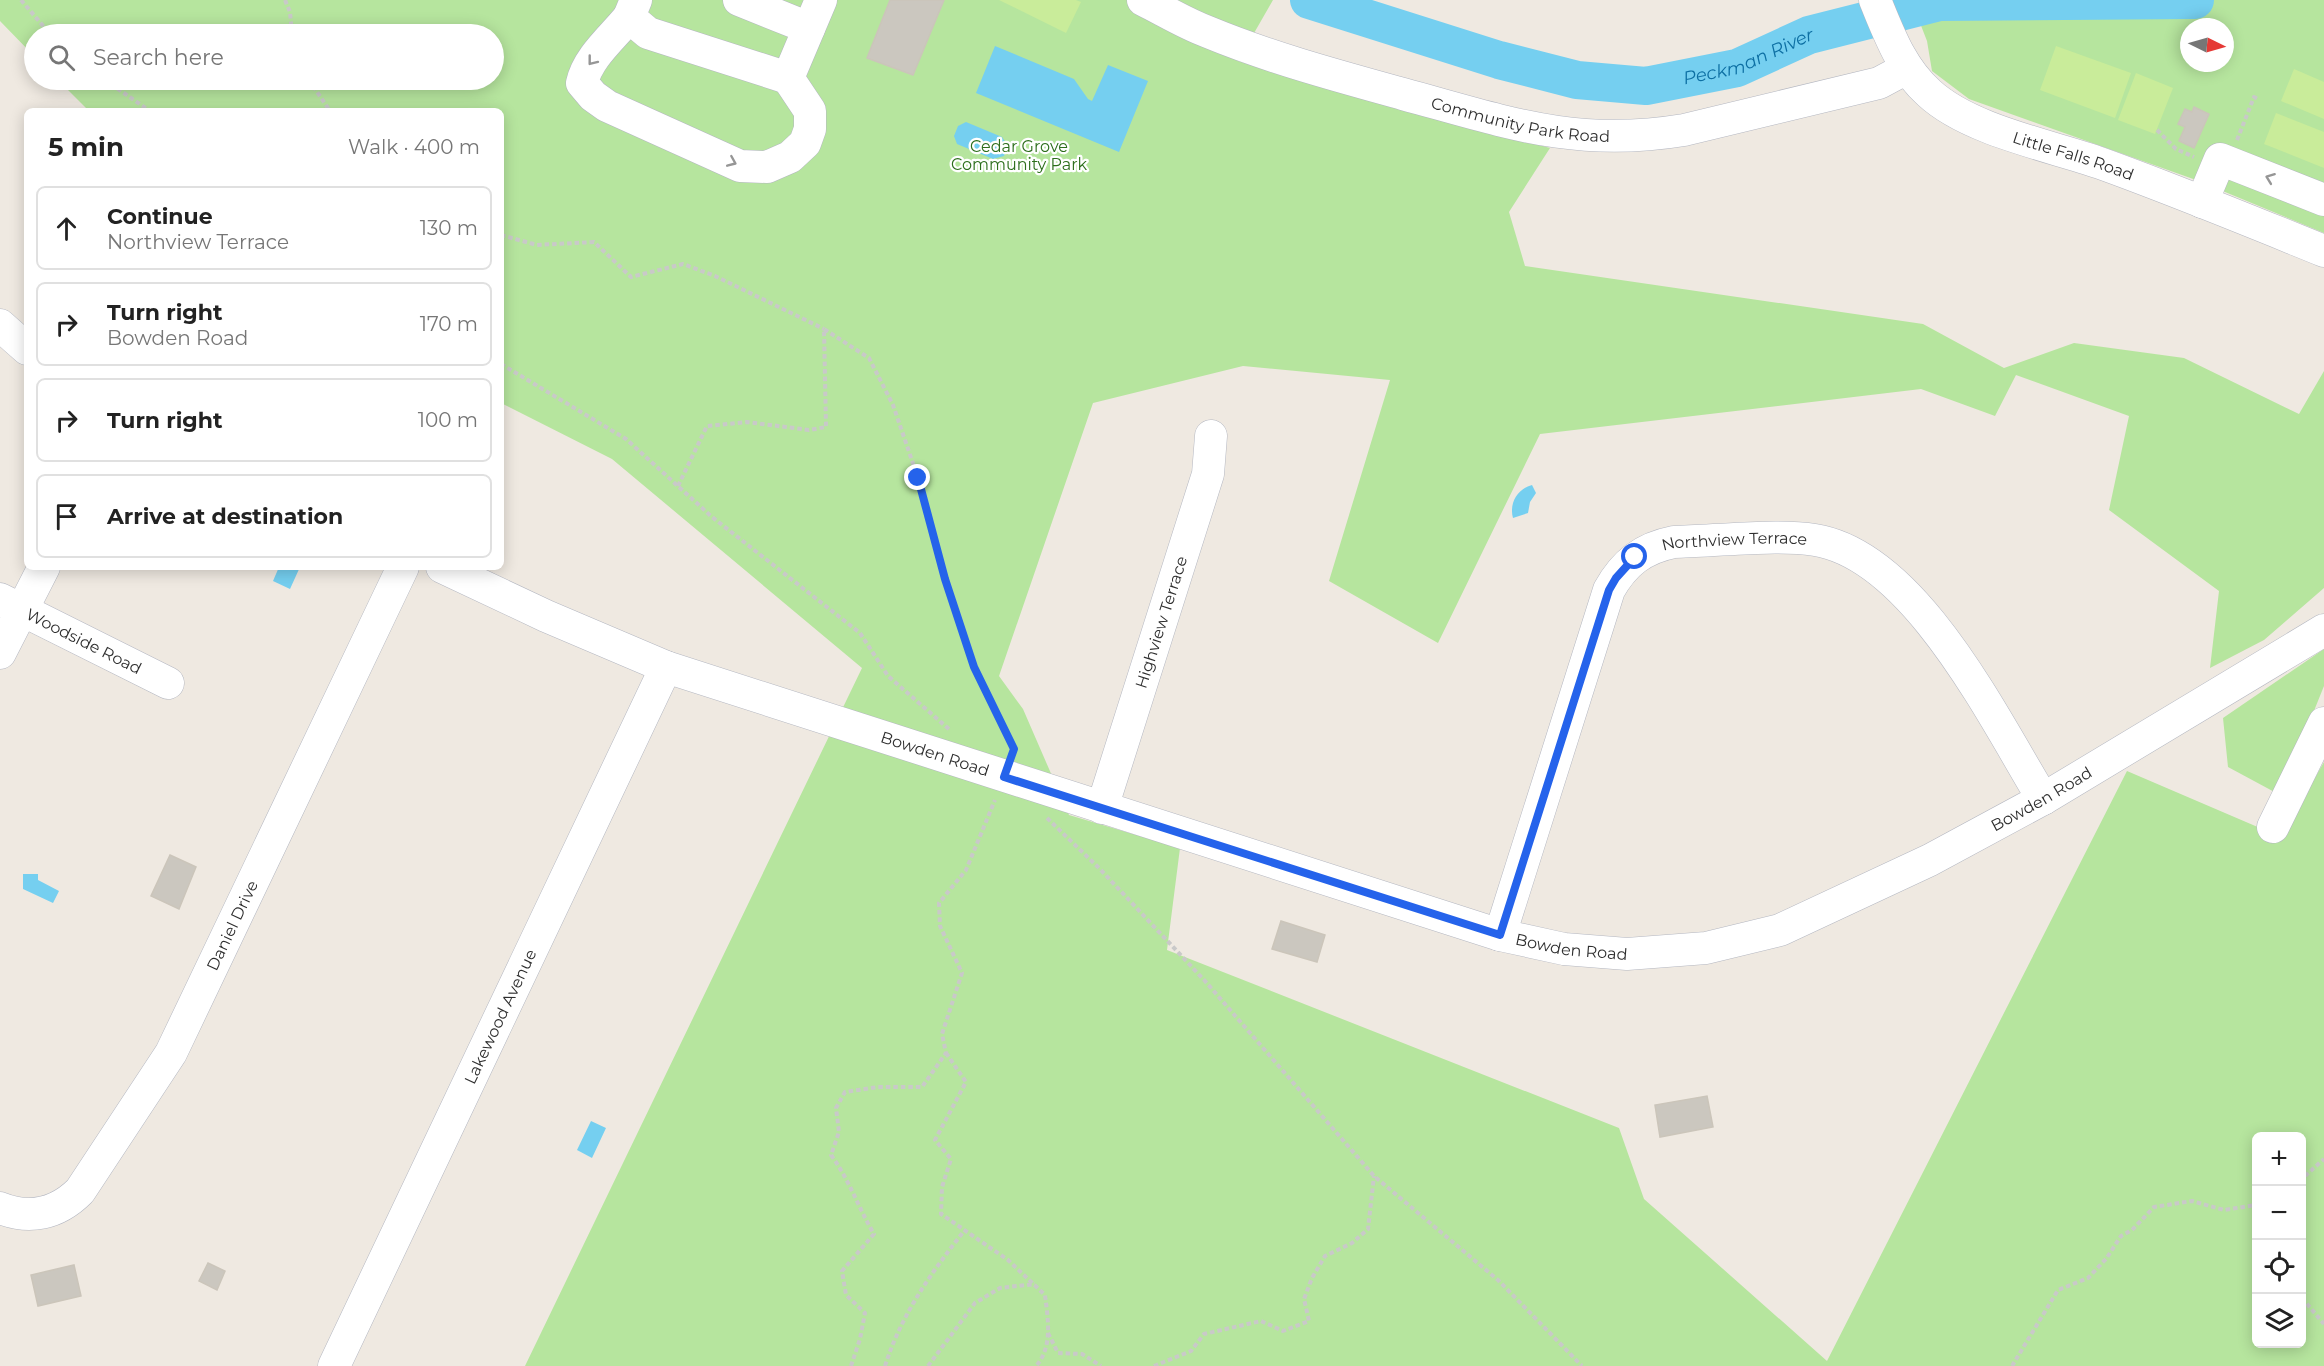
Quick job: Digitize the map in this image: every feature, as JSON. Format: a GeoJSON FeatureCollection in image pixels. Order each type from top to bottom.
{"type":"FeatureCollection","features":[{"type":"Feature","properties":{"kind":"street"},"geometry":{"type":"LineString","coordinates":[[739,0],[809,28]]}},
{"type":"Feature","properties":{"kind":"street"},"geometry":{"type":"LineString","coordinates":[[788,78],[821,0]]}},
{"type":"Feature","properties":{"kind":"street","name":"Community Park Road"},"geometry":{"type":"LineString","coordinates":[[1143,0],[1208,32],[1334,74],[1530,129],[1590,137],[1653,135],[1684,130],[1879,82],[1901,59]]}},
{"type":"Feature","properties":{"kind":"street","name":"Little Falls Road"},"geometry":{"type":"LineString","coordinates":[[1875,0],[1901,59],[1930,94],[1968,119],[2100,163],[2324,252]]}},
{"type":"Feature","properties":{"kind":"street"},"geometry":{"type":"LineString","coordinates":[[633,8],[648,33],[788,78],[810,111],[810,129],[805,143],[790,157],[767,167],[740,166],[607,106],[593,96],[582,83],[585,68],[633,8]]}},
{"type":"Feature","properties":{"kind":"street"},"geometry":{"type":"LineString","coordinates":[[2202,202],[2222,164],[2324,200]]}},
{"type":"Feature","properties":{"kind":"street"},"geometry":{"type":"LineString","coordinates":[[0,326],[24,346]]}},
{"type":"Feature","properties":{"kind":"street","name":"Highview Terrace"},"geometry":{"type":"LineString","coordinates":[[1102,808],[1208,474],[1211,436]]}},
{"type":"Feature","properties":{"kind":"street","name":"Northview Terrace"},"geometry":{"type":"LineString","coordinates":[[1500,935],[1609,590],[1616,578],[1635,557],[1660,544],[1795,539],[1832,544],[1856,556],[1908,597],[1938,631],[2043,799]]}},
{"type":"Feature","properties":{"kind":"street"},"geometry":{"type":"LineString","coordinates":[[0,653],[11,605],[41,570]]}},
{"type":"Feature","properties":{"kind":"street","name":"Daniel Drive"},"geometry":{"type":"LineString","coordinates":[[0,1208],[13,1213],[39,1214],[51,1211],[80,1191],[171,1053],[402,570]]}},
{"type":"Feature","properties":{"kind":"street","name":"Bowden Road"},"geometry":{"type":"LineString","coordinates":[[448,570],[546,616],[666,667],[1500,935],[1564,949],[1627,954],[1687,951],[1753,938],[1780,930],[1930,860],[2043,799],[2324,630]]}},
{"type":"Feature","properties":{"kind":"street","name":"Woodside Road"},"geometry":{"type":"LineString","coordinates":[[11,605],[168,683]]}},
{"type":"Feature","properties":{"kind":"street","name":"Lakewood Avenue"},"geometry":{"type":"LineString","coordinates":[[334,1366],[666,667]]}},
{"type":"Feature","properties":{"kind":"street"},"geometry":{"type":"LineString","coordinates":[[2273,826],[2324,723]]}},
{"type":"Feature","properties":{"kind":"path"},"geometry":{"type":"LineString","coordinates":[[21,0],[41,24]]}},
{"type":"Feature","properties":{"kind":"path"},"geometry":{"type":"LineString","coordinates":[[285,0],[290,12],[291,24]]}},
{"type":"Feature","properties":{"kind":"path"},"geometry":{"type":"LineString","coordinates":[[120,90],[146,108]]}},
{"type":"Feature","properties":{"kind":"path"},"geometry":{"type":"LineString","coordinates":[[316,90],[328,108]]}},
{"type":"Feature","properties":{"kind":"path"},"geometry":{"type":"LineString","coordinates":[[2157,130],[2176,149],[2222,164],[2254,97],[2258,99]]}},
{"type":"Feature","properties":{"kind":"path"},"geometry":{"type":"LineString","coordinates":[[504,236],[537,245],[594,242],[631,277],[683,264],[715,276],[824,329],[869,358],[893,405],[918,478],[945,579],[974,667],[1014,749],[966,870],[939,903],[940,926],[962,973],[942,1034],[946,1053],[966,1082],[935,1140],[951,1159],[942,1187],[941,1214],[1008,1260],[1036,1284],[1045,1295],[1048,1332],[1045,1357],[1036,1366]]}},
{"type":"Feature","properties":{"kind":"path"},"geometry":{"type":"LineString","coordinates":[[678,486],[707,426],[747,422],[809,430],[826,427],[824,329]]}},
{"type":"Feature","properties":{"kind":"path"},"geometry":{"type":"LineString","coordinates":[[851,1366],[860,1339],[865,1313],[846,1295],[842,1271],[873,1234],[858,1205],[849,1180],[831,1155],[839,1132],[836,1108],[845,1092],[878,1087],[922,1087],[946,1053]]}},
{"type":"Feature","properties":{"kind":"path"},"geometry":{"type":"LineString","coordinates":[[2306,1174],[2324,1159]]}},
{"type":"Feature","properties":{"kind":"path"},"geometry":{"type":"LineString","coordinates":[[1154,1366],[1191,1351],[1204,1334],[1261,1322],[1283,1331],[1309,1321],[1304,1299],[1312,1278],[1325,1256],[1352,1243],[1368,1229],[1369,1202],[1374,1176],[1498,1280],[1582,1366]]}},
{"type":"Feature","properties":{"kind":"path"},"geometry":{"type":"LineString","coordinates":[[2012,1366],[2058,1290],[2088,1278],[2106,1259],[2121,1236],[2132,1230],[2154,1207],[2192,1201],[2224,1210],[2252,1206]]}},
{"type":"Feature","properties":{"kind":"path"},"geometry":{"type":"LineString","coordinates":[[885,1366],[893,1340],[924,1282],[964,1231]]}},
{"type":"Feature","properties":{"kind":"path"},"geometry":{"type":"LineString","coordinates":[[928,1366],[975,1303],[1000,1288],[1036,1284]]}},
{"type":"Feature","properties":{"kind":"path"},"geometry":{"type":"LineString","coordinates":[[2306,1304],[2324,1324]]}},
{"type":"Feature","properties":{"kind":"path"},"geometry":{"type":"LineString","coordinates":[[1048,1332],[1058,1353],[1082,1354],[1101,1366]]}},
{"type":"Feature","properties":{"kind":"green space","name":"Cedar Grove Community Park"},"geometry":{"type":"Polygon","coordinates":[[[0,0],[1273,0],[1238,61],[1550,148],[1509,212],[1525,266],[1923,324],[2004,368],[2074,343],[2184,358],[2299,414],[2324,371],[2324,588],[2264,640],[2210,668],[2219,591],[2109,510],[2129,416],[2016,375],[1995,416],[1921,389],[1540,434],[1438,643],[1329,581],[1390,380],[1243,366],[1093,403],[999,676],[1023,709],[1069,815],[1180,848],[1167,950],[1619,1128],[1644,1199],[1827,1361],[2127,771],[2281,837],[2324,762],[2324,1366],[525,1366],[862,668],[612,459],[504,405],[504,108],[86,108],[68,90],[504,90],[504,24],[24,24],[24,46],[0,21],[0,0]]]}},
{"type":"Feature","properties":{"kind":"green space"},"geometry":{"type":"Polygon","coordinates":[[[999,0],[1076,0],[1081,2],[1066,33],[999,0]]]}},
{"type":"Feature","properties":{"kind":"green space"},"geometry":{"type":"Polygon","coordinates":[[[1911,0],[2324,0],[2324,233],[2196,180],[1969,99],[1932,71],[1927,41],[1911,0]]]}},
{"type":"Feature","properties":{"kind":"green space"},"geometry":{"type":"Polygon","coordinates":[[[2056,46],[2131,73],[2115,118],[2040,90],[2056,46]]]}},
{"type":"Feature","properties":{"kind":"green space"},"geometry":{"type":"Polygon","coordinates":[[[2294,69],[2324,82],[2324,119],[2281,101],[2294,69]]]}},
{"type":"Feature","properties":{"kind":"green space"},"geometry":{"type":"Polygon","coordinates":[[[2136,73],[2173,88],[2155,134],[2118,120],[2136,73]]]}},
{"type":"Feature","properties":{"kind":"green space"},"geometry":{"type":"Polygon","coordinates":[[[2276,113],[2324,132],[2324,168],[2264,144],[2276,113]]]}},
{"type":"Feature","properties":{"kind":"green space"},"geometry":{"type":"Polygon","coordinates":[[[2324,649],[2324,686],[2280,795],[2228,767],[2223,718],[2324,649]]]}},
{"type":"Feature","properties":{"kind":"water"},"geometry":{"type":"Polygon","coordinates":[[[995,46],[1074,79],[1088,99],[1092,101],[1108,65],[1148,81],[1119,152],[976,93],[995,46]]]}},
{"type":"Feature","properties":{"kind":"water"},"geometry":{"type":"Polygon","coordinates":[[[966,122],[1002,137],[1008,146],[1004,156],[993,159],[957,144],[954,136],[958,126],[966,122]]]}},
{"type":"Feature","properties":{"kind":"water"},"geometry":{"type":"Polygon","coordinates":[[[1532,485],[1536,493],[1530,502],[1528,513],[1513,518],[1512,508],[1515,498],[1522,490],[1532,485]]]}},
{"type":"Feature","properties":{"kind":"water"},"geometry":{"type":"Polygon","coordinates":[[[278,570],[299,570],[290,589],[273,581],[278,570]]]}},
{"type":"Feature","properties":{"kind":"water"},"geometry":{"type":"Polygon","coordinates":[[[23,874],[38,874],[38,880],[59,891],[53,903],[23,889],[23,874]]]}},
{"type":"Feature","properties":{"kind":"water"},"geometry":{"type":"Polygon","coordinates":[[[591,1121],[606,1128],[592,1158],[577,1150],[591,1121]]]}},
{"type":"Feature","properties":{"kind":"building"},"geometry":{"type":"Polygon","coordinates":[[[890,0],[944,0],[913,75],[867,58],[890,0]]]}},
{"type":"Feature","properties":{"kind":"building"},"geometry":{"type":"Polygon","coordinates":[[[2194,107],[2209,114],[2194,148],[2179,141],[2185,127],[2178,124],[2185,109],[2192,112],[2194,107]]]}},
{"type":"Feature","properties":{"kind":"building"},"geometry":{"type":"Polygon","coordinates":[[[170,855],[196,867],[179,909],[151,896],[170,855]]]}},
{"type":"Feature","properties":{"kind":"building"},"geometry":{"type":"Polygon","coordinates":[[[1281,921],[1325,935],[1317,962],[1272,949],[1281,921]]]}},
{"type":"Feature","properties":{"kind":"building"},"geometry":{"type":"Polygon","coordinates":[[[1707,1096],[1713,1127],[1660,1137],[1655,1105],[1707,1096]]]}},
{"type":"Feature","properties":{"kind":"building"},"geometry":{"type":"Polygon","coordinates":[[[208,1263],[225,1271],[217,1290],[199,1281],[208,1263]]]}},
{"type":"Feature","properties":{"kind":"building"},"geometry":{"type":"Polygon","coordinates":[[[74,1265],[81,1296],[38,1306],[31,1275],[74,1265]]]}},
{"type":"Feature","properties":{"kind":"waterway","name":"Peckman River"},"geometry":{"type":"LineString","coordinates":[[1309,0],[1499,60],[1577,80],[1646,86],[1737,68],[1809,35],[1939,2],[2195,0]]}},
{"type":"Feature","properties":{"kind":"route"},"geometry":{"type":"LineString","coordinates":[[918,478],[945,579],[974,667],[1014,749],[1004,777],[1500,935],[1609,590],[1624,567],[1635,557]]}}]}
